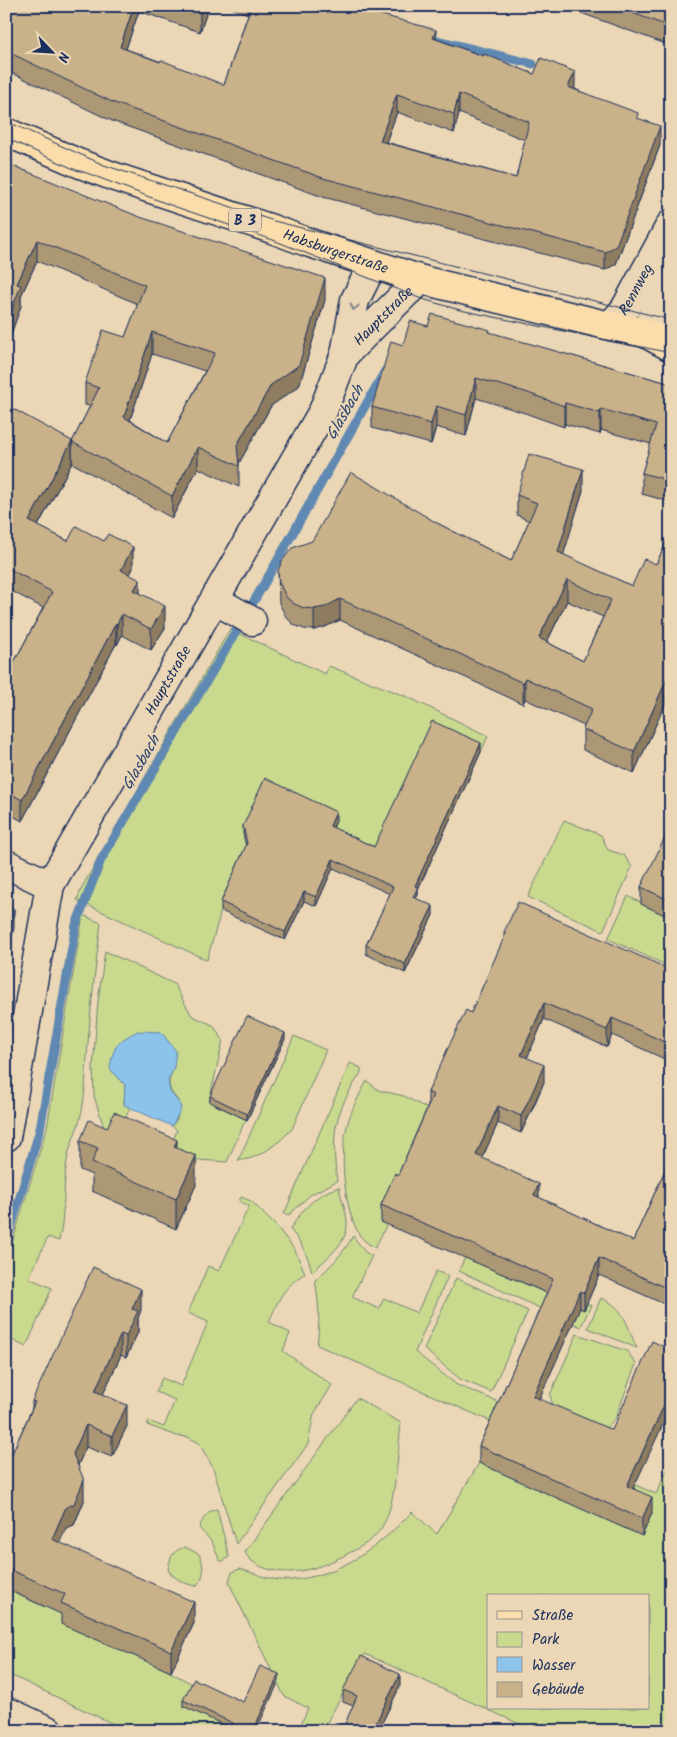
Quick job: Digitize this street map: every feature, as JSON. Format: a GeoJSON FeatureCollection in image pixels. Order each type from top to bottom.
{"type":"FeatureCollection","features":[{"type":"Feature","properties":{"kind":"main road","name":"Habsburgerstraße"},"geometry":{"type":"LineString","coordinates":[[6,132],[116,177],[422,280],[610,326],[658,331],[671,347]]}},
{"type":"Feature","properties":{"kind":"street","name":"Rennweg"},"geometry":{"type":"LineString","coordinates":[[610,326],[625,309],[671,224]]}},
{"type":"Feature","properties":{"kind":"street","name":"Rennweg"},"geometry":{"type":"LineString","coordinates":[[658,331],[653,316],[664,286],[671,244]]}},
{"type":"Feature","properties":{"kind":"street","name":"Hauptstraße"},"geometry":{"type":"LineString","coordinates":[[6,1137],[50,885],[323,411],[345,354],[355,300],[374,264]]}},
{"type":"Feature","properties":{"kind":"street","name":"Hauptstraße"},"geometry":{"type":"LineString","coordinates":[[345,354],[406,293],[422,280]]}},
{"type":"Feature","properties":{"kind":"street"},"geometry":{"type":"LineString","coordinates":[[215,600],[246,618]]}},
{"type":"Feature","properties":{"kind":"street"},"geometry":{"type":"LineString","coordinates":[[6,864],[50,885]]}},
{"type":"Feature","properties":{"kind":"street"},"geometry":{"type":"LineString","coordinates":[[6,1711],[49,1731]]}},
{"type":"Feature","properties":{"kind":"green space"},"geometry":{"type":"Polygon","coordinates":[[[230,629],[325,674],[329,666],[410,698],[488,736],[481,752],[432,730],[366,872],[248,845],[221,911],[207,960],[77,900],[82,887],[230,629]]]}},
{"type":"Feature","properties":{"kind":"green space"},"geometry":{"type":"Polygon","coordinates":[[[564,820],[601,835],[608,850],[624,855],[632,867],[603,931],[528,897],[564,820]]]}},
{"type":"Feature","properties":{"kind":"green space"},"geometry":{"type":"Polygon","coordinates":[[[628,896],[671,918],[671,949],[664,964],[608,939],[628,896]]]}},
{"type":"Feature","properties":{"kind":"green space"},"geometry":{"type":"Polygon","coordinates":[[[83,915],[101,923],[82,1111],[68,1155],[63,1220],[59,1241],[48,1237],[29,1278],[52,1288],[26,1347],[8,1338],[6,1341],[6,1263],[47,1127],[83,915]]]}},
{"type":"Feature","properties":{"kind":"green space"},"geometry":{"type":"Polygon","coordinates":[[[105,951],[174,984],[192,1016],[213,1025],[223,1040],[209,1102],[247,1120],[227,1162],[198,1160],[194,1168],[167,1155],[177,1130],[172,1126],[177,1119],[180,1103],[173,1094],[169,1083],[174,1067],[110,1069],[125,1085],[124,1104],[130,1107],[118,1137],[105,1131],[94,1096],[93,1067],[98,1001],[105,951]]]}},
{"type":"Feature","properties":{"kind":"green space"},"geometry":{"type":"Polygon","coordinates":[[[294,1036],[326,1050],[292,1129],[266,1151],[252,1158],[238,1161],[294,1036]]]}},
{"type":"Feature","properties":{"kind":"green space"},"geometry":{"type":"Polygon","coordinates":[[[350,1063],[361,1068],[361,1073],[345,1100],[337,1124],[334,1150],[337,1181],[310,1195],[289,1215],[284,1214],[350,1063]]]}},
{"type":"Feature","properties":{"kind":"green space"},"geometry":{"type":"Polygon","coordinates":[[[367,1081],[378,1090],[404,1096],[428,1109],[381,1221],[387,1224],[375,1248],[360,1236],[355,1225],[347,1198],[343,1167],[347,1126],[353,1108],[367,1081]]]}},
{"type":"Feature","properties":{"kind":"green space"},"geometry":{"type":"Polygon","coordinates":[[[339,1187],[346,1217],[346,1233],[334,1251],[312,1272],[304,1249],[290,1229],[310,1203],[323,1194],[339,1187]]]}},
{"type":"Feature","properties":{"kind":"green space"},"geometry":{"type":"Polygon","coordinates":[[[241,1197],[251,1201],[278,1228],[295,1250],[305,1273],[282,1294],[269,1322],[290,1333],[283,1351],[332,1385],[314,1414],[308,1444],[236,1544],[213,1468],[199,1443],[188,1437],[177,1436],[147,1425],[148,1421],[164,1427],[175,1400],[156,1392],[162,1378],[181,1386],[208,1322],[188,1313],[208,1266],[219,1271],[249,1206],[239,1201],[241,1197]]]}},
{"type":"Feature","properties":{"kind":"green space"},"geometry":{"type":"Polygon","coordinates":[[[353,1236],[365,1252],[372,1256],[352,1297],[379,1309],[384,1298],[417,1313],[436,1271],[448,1276],[415,1352],[457,1385],[506,1405],[497,1424],[317,1345],[319,1312],[315,1280],[336,1260],[353,1236]]]}},
{"type":"Feature","properties":{"kind":"green space"},"geometry":{"type":"Polygon","coordinates":[[[465,1257],[584,1310],[587,1304],[591,1305],[581,1327],[459,1271],[465,1257]]]}},
{"type":"Feature","properties":{"kind":"green space"},"geometry":{"type":"Polygon","coordinates":[[[456,1278],[528,1311],[491,1392],[460,1379],[424,1349],[456,1278]]]}},
{"type":"Feature","properties":{"kind":"green space"},"geometry":{"type":"Polygon","coordinates":[[[601,1298],[616,1307],[620,1312],[637,1348],[588,1328],[601,1298]]]}},
{"type":"Feature","properties":{"kind":"green space"},"geometry":{"type":"Polygon","coordinates":[[[577,1334],[627,1351],[636,1364],[615,1419],[603,1431],[555,1413],[550,1395],[577,1334]]]}},
{"type":"Feature","properties":{"kind":"green space"},"geometry":{"type":"Polygon","coordinates":[[[357,1398],[401,1423],[393,1492],[387,1518],[382,1527],[372,1539],[363,1545],[318,1567],[295,1572],[284,1572],[262,1567],[250,1559],[245,1552],[357,1398]]]}},
{"type":"Feature","properties":{"kind":"green space"},"geometry":{"type":"Polygon","coordinates":[[[489,1441],[608,1473],[656,1494],[671,1462],[671,1731],[535,1731],[489,1710],[650,1710],[650,1594],[487,1594],[487,1709],[365,1654],[322,1731],[298,1731],[308,1708],[284,1696],[232,1589],[229,1581],[232,1572],[240,1569],[278,1580],[294,1580],[315,1576],[356,1559],[379,1543],[412,1512],[437,1534],[479,1463],[489,1441]]]}},
{"type":"Feature","properties":{"kind":"green space"},"geometry":{"type":"Polygon","coordinates":[[[217,1509],[229,1557],[223,1561],[220,1561],[212,1542],[199,1528],[208,1514],[217,1509]]]}},
{"type":"Feature","properties":{"kind":"green space"},"geometry":{"type":"Polygon","coordinates":[[[185,1547],[199,1554],[202,1563],[203,1575],[196,1586],[180,1581],[168,1570],[172,1555],[177,1550],[185,1547]]]}},
{"type":"Feature","properties":{"kind":"green space"},"geometry":{"type":"Polygon","coordinates":[[[6,1589],[45,1607],[46,1605],[194,1685],[233,1729],[232,1731],[128,1731],[6,1673],[6,1589]]]}},
{"type":"Feature","properties":{"kind":"water"},"geometry":{"type":"Polygon","coordinates":[[[138,1031],[161,1032],[176,1051],[174,1067],[168,1081],[170,1092],[180,1104],[181,1109],[172,1126],[124,1105],[125,1085],[110,1069],[115,1049],[121,1041],[138,1031]]]}},
{"type":"Feature","properties":{"kind":"building"},"geometry":{"type":"Polygon","coordinates":[[[6,6],[134,6],[120,47],[160,62],[161,60],[224,85],[251,6],[378,6],[375,13],[436,30],[433,38],[483,56],[484,54],[534,74],[541,58],[575,72],[568,87],[638,113],[637,118],[660,126],[616,246],[605,252],[323,178],[112,102],[6,51],[6,6]],[[397,94],[380,141],[516,178],[529,122],[459,94],[454,114],[397,94]]]}},
{"type":"Feature","properties":{"kind":"building"},"geometry":{"type":"Polygon","coordinates":[[[179,6],[202,6],[200,13],[179,6]]]}},
{"type":"Feature","properties":{"kind":"building"},"geometry":{"type":"Polygon","coordinates":[[[613,6],[671,6],[671,27],[613,6]]]}},
{"type":"Feature","properties":{"kind":"building"},"geometry":{"type":"Polygon","coordinates":[[[6,163],[140,217],[325,278],[299,365],[271,385],[237,445],[239,466],[198,447],[172,496],[72,442],[99,388],[85,383],[103,330],[125,337],[145,285],[37,240],[17,284],[21,285],[6,323],[6,163]],[[152,332],[124,417],[167,443],[215,353],[152,332]]]}},
{"type":"Feature","properties":{"kind":"building"},"geometry":{"type":"Polygon","coordinates":[[[432,314],[671,384],[671,481],[642,473],[656,425],[601,409],[600,413],[565,403],[564,406],[525,392],[476,378],[466,415],[436,406],[431,424],[372,407],[391,341],[403,345],[410,321],[428,326],[432,314]]]}},
{"type":"Feature","properties":{"kind":"building"},"geometry":{"type":"Polygon","coordinates":[[[6,405],[72,441],[29,521],[68,541],[76,526],[104,541],[108,534],[133,547],[121,570],[140,580],[134,590],[165,606],[151,629],[122,614],[22,800],[6,791],[6,677],[52,592],[6,567],[6,405]]]}},
{"type":"Feature","properties":{"kind":"building"},"geometry":{"type":"Polygon","coordinates":[[[529,454],[583,469],[558,552],[632,586],[644,559],[656,564],[671,533],[671,670],[634,752],[583,729],[592,709],[525,678],[523,683],[340,599],[325,607],[314,609],[294,604],[286,597],[279,582],[278,571],[282,561],[292,548],[312,541],[351,472],[437,523],[511,561],[537,503],[517,495],[529,454]],[[567,580],[539,638],[583,661],[611,600],[567,580]]]}},
{"type":"Feature","properties":{"kind":"building"},"geometry":{"type":"Polygon","coordinates":[[[432,721],[481,743],[415,886],[418,887],[413,897],[433,906],[405,964],[366,945],[393,887],[333,859],[316,897],[304,892],[285,932],[221,902],[247,843],[243,826],[265,778],[336,812],[330,826],[374,847],[432,721]]]}},
{"type":"Feature","properties":{"kind":"building"},"geometry":{"type":"Polygon","coordinates":[[[669,829],[671,829],[671,901],[641,887],[669,829]]]}},
{"type":"Feature","properties":{"kind":"building"},"geometry":{"type":"Polygon","coordinates":[[[518,902],[671,970],[671,1045],[612,1018],[607,1030],[544,1003],[521,1055],[544,1065],[533,1091],[521,1116],[498,1106],[476,1155],[539,1184],[534,1195],[633,1241],[671,1157],[671,1290],[599,1258],[584,1293],[580,1291],[533,1396],[612,1430],[652,1341],[671,1350],[671,1390],[627,1486],[652,1497],[642,1519],[479,1446],[553,1279],[381,1205],[395,1173],[398,1175],[433,1095],[428,1092],[466,1010],[471,1013],[518,902]]]}},
{"type":"Feature","properties":{"kind":"building"},"geometry":{"type":"Polygon","coordinates":[[[6,907],[14,910],[6,955],[6,907]]]}},
{"type":"Feature","properties":{"kind":"building"},"geometry":{"type":"Polygon","coordinates":[[[247,1016],[285,1033],[247,1114],[210,1096],[247,1016]]]}},
{"type":"Feature","properties":{"kind":"building"},"geometry":{"type":"Polygon","coordinates":[[[114,1112],[177,1140],[174,1147],[196,1156],[176,1199],[92,1162],[98,1148],[80,1141],[89,1120],[107,1128],[114,1112]]]}},
{"type":"Feature","properties":{"kind":"building"},"geometry":{"type":"Polygon","coordinates":[[[93,1267],[141,1289],[132,1309],[138,1311],[126,1336],[121,1334],[95,1391],[127,1405],[112,1436],[86,1425],[73,1454],[84,1480],[74,1504],[66,1507],[52,1539],[194,1602],[171,1651],[61,1603],[65,1594],[6,1568],[6,1467],[35,1402],[32,1401],[93,1267]]]}},
{"type":"Feature","properties":{"kind":"building"},"geometry":{"type":"Polygon","coordinates":[[[361,1656],[400,1674],[372,1731],[342,1731],[357,1696],[343,1690],[361,1656]]]}},
{"type":"Feature","properties":{"kind":"building"},"geometry":{"type":"Polygon","coordinates":[[[260,1666],[279,1674],[253,1731],[229,1731],[233,1723],[183,1700],[194,1679],[243,1702],[260,1666]]]}},
{"type":"Feature","properties":{"kind":"waterway"},"geometry":{"type":"LineString","coordinates":[[429,38],[533,64]]}},
{"type":"Feature","properties":{"kind":"waterway","name":"Glasbach"},"geometry":{"type":"LineString","coordinates":[[6,1244],[40,1129],[76,925],[101,860],[264,584],[385,371]]}},
{"type":"Feature","properties":{"kind":"tram line"},"geometry":{"type":"LineString","coordinates":[[6,121],[104,165],[274,221],[671,320]]}},
{"type":"Feature","properties":{"kind":"tram line"},"geometry":{"type":"LineString","coordinates":[[6,138],[76,170],[273,240],[419,298],[460,310],[671,353]]}}]}
